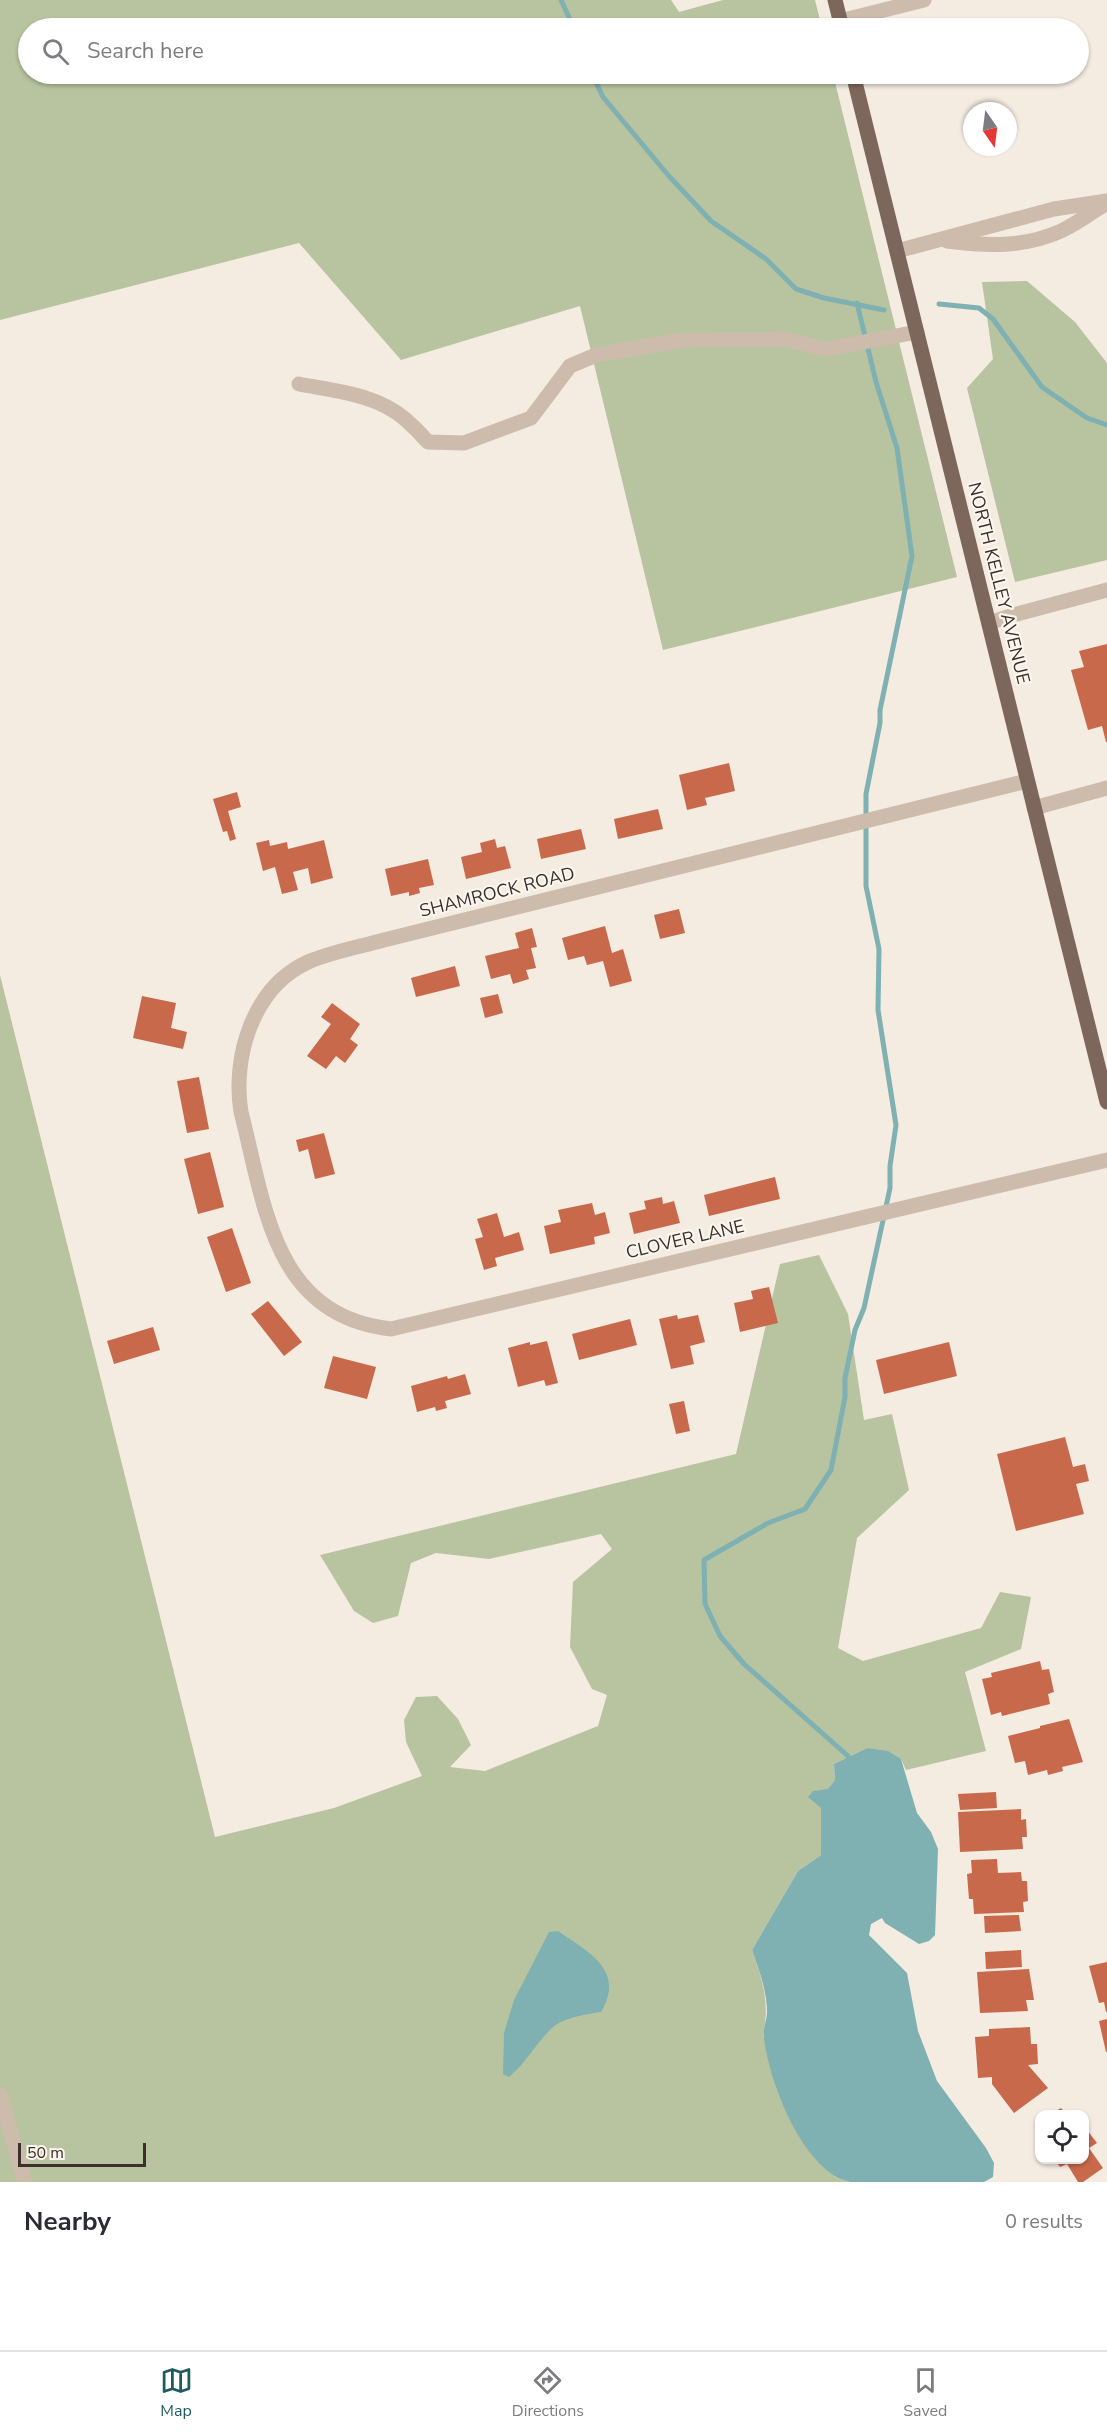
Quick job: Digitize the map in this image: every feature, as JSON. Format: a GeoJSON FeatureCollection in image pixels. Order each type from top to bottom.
{"type":"FeatureCollection","features":[{"type":"Feature","properties":{"kind":"main road"},"geometry":{"type":"LineString","coordinates":[[835,0],[839,18]]}},
{"type":"Feature","properties":{"kind":"main road","name":"NORTH KELLEY AVENUE"},"geometry":{"type":"LineString","coordinates":[[855,84],[1107,1102]]}},
{"type":"Feature","properties":{"kind":"street"},"geometry":{"type":"LineString","coordinates":[[864,18],[924,0]]}},
{"type":"Feature","properties":{"kind":"street"},"geometry":{"type":"LineString","coordinates":[[941,240],[982,246],[1011,246],[1062,231],[1107,202]]}},
{"type":"Feature","properties":{"kind":"street"},"geometry":{"type":"LineString","coordinates":[[897,251],[1054,209],[1107,202]]}},
{"type":"Feature","properties":{"kind":"street"},"geometry":{"type":"LineString","coordinates":[[299,384],[342,392],[377,402],[404,418],[428,442],[464,443],[531,418],[570,366],[596,356],[682,340],[784,339],[826,349],[917,332]]}},
{"type":"Feature","properties":{"kind":"street"},"geometry":{"type":"LineString","coordinates":[[989,623],[1107,590]]}},
{"type":"Feature","properties":{"kind":"street","name":"SHAMROCK ROAD"},"geometry":{"type":"LineString","coordinates":[[289,1269],[272,1230],[240,1112],[238,1073],[242,1047],[259,1010],[286,978],[307,963],[384,940],[1027,782]]}},
{"type":"Feature","properties":{"kind":"street"},"geometry":{"type":"LineString","coordinates":[[1034,808],[1107,788]]}},
{"type":"Feature","properties":{"kind":"street","name":"CLOVER LANE"},"geometry":{"type":"LineString","coordinates":[[289,1269],[304,1289],[333,1312],[357,1323],[390,1329],[1107,1160]]}},
{"type":"Feature","properties":{"kind":"street"},"geometry":{"type":"LineString","coordinates":[[0,2095],[25,2182]]}},
{"type":"Feature","properties":{"kind":"green space"},"geometry":{"type":"Polygon","coordinates":[[[0,0],[671,0],[679,12],[723,0],[815,0],[820,18],[18,18],[18,84],[835,84],[957,577],[663,650],[580,306],[401,360],[299,243],[0,320],[0,0]]]}},
{"type":"Feature","properties":{"kind":"green space"},"geometry":{"type":"Polygon","coordinates":[[[1027,281],[1075,322],[1107,363],[1107,560],[1015,582],[967,388],[993,359],[982,282],[1027,281]]]}},
{"type":"Feature","properties":{"kind":"green space"},"geometry":{"type":"Polygon","coordinates":[[[0,975],[215,1837],[334,1808],[422,1776],[406,1742],[404,1720],[416,1697],[437,1696],[458,1719],[471,1745],[450,1767],[485,1771],[598,1726],[607,1695],[592,1689],[570,1647],[573,1582],[612,1549],[601,1534],[489,1559],[436,1553],[411,1563],[398,1616],[373,1623],[354,1611],[320,1555],[736,1454],[780,1264],[819,1255],[848,1314],[864,1420],[892,1414],[909,1490],[857,1538],[838,1648],[863,1661],[981,1628],[1000,1592],[1031,1597],[1021,1649],[965,1672],[986,1751],[906,1770],[901,1759],[867,1748],[834,1764],[835,1780],[828,1790],[813,1791],[821,1808],[821,1855],[798,1871],[752,1950],[764,1992],[766,2013],[763,2036],[835,2177],[850,2182],[0,2182],[0,975]]]}},
{"type":"Feature","properties":{"kind":"water"},"geometry":{"type":"Polygon","coordinates":[[[867,1748],[888,1751],[901,1759],[917,1813],[931,1832],[938,1849],[935,1935],[929,1941],[919,1944],[885,1923],[882,1918],[871,1924],[869,1935],[907,1973],[918,2031],[937,2081],[986,2148],[994,2163],[993,2177],[984,2182],[850,2182],[837,2178],[820,2164],[796,2132],[772,2075],[764,2036],[766,1996],[752,1950],[798,1871],[821,1855],[821,1808],[808,1797],[813,1791],[828,1789],[835,1780],[834,1764],[867,1748]]]}},
{"type":"Feature","properties":{"kind":"water"},"geometry":{"type":"Polygon","coordinates":[[[558,1931],[600,1964],[606,1973],[609,1985],[608,1997],[601,2012],[573,2017],[554,2026],[509,2077],[503,2074],[504,2033],[514,2000],[549,1932],[558,1931]]]}},
{"type":"Feature","properties":{"kind":"building"},"geometry":{"type":"Polygon","coordinates":[[[1107,644],[1106,742],[1102,726],[1088,730],[1071,670],[1084,667],[1079,651],[1107,644]]]}},
{"type":"Feature","properties":{"kind":"building"},"geometry":{"type":"Polygon","coordinates":[[[729,763],[735,791],[705,798],[707,805],[687,810],[679,775],[729,763]]]}},
{"type":"Feature","properties":{"kind":"building"},"geometry":{"type":"Polygon","coordinates":[[[237,792],[241,807],[228,811],[236,839],[230,841],[227,831],[223,832],[213,799],[237,792]]]}},
{"type":"Feature","properties":{"kind":"building"},"geometry":{"type":"Polygon","coordinates":[[[658,809],[663,829],[618,839],[614,819],[658,809]]]}},
{"type":"Feature","properties":{"kind":"building"},"geometry":{"type":"Polygon","coordinates":[[[581,829],[586,849],[541,859],[537,839],[581,829]]]}},
{"type":"Feature","properties":{"kind":"building"},"geometry":{"type":"Polygon","coordinates":[[[495,839],[497,848],[505,846],[511,868],[466,879],[461,857],[482,852],[480,843],[495,839]]]}},
{"type":"Feature","properties":{"kind":"building"},"geometry":{"type":"Polygon","coordinates":[[[269,840],[270,846],[287,842],[288,849],[324,840],[333,878],[311,884],[308,868],[293,872],[298,890],[282,894],[275,867],[263,871],[256,843],[269,840]]]}},
{"type":"Feature","properties":{"kind":"building"},"geometry":{"type":"Polygon","coordinates":[[[428,859],[434,885],[419,888],[420,893],[409,896],[409,892],[391,896],[385,869],[428,859]]]}},
{"type":"Feature","properties":{"kind":"building"},"geometry":{"type":"Polygon","coordinates":[[[679,909],[685,933],[660,939],[654,915],[679,909]]]}},
{"type":"Feature","properties":{"kind":"building"},"geometry":{"type":"Polygon","coordinates":[[[605,926],[612,953],[623,949],[632,981],[610,987],[603,961],[587,965],[584,956],[568,960],[562,938],[605,926]]]}},
{"type":"Feature","properties":{"kind":"building"},"geometry":{"type":"Polygon","coordinates":[[[532,928],[537,947],[531,948],[536,968],[526,970],[529,979],[513,984],[510,974],[491,979],[485,956],[519,948],[515,933],[532,928]]]}},
{"type":"Feature","properties":{"kind":"building"},"geometry":{"type":"Polygon","coordinates":[[[455,966],[460,986],[416,997],[411,978],[455,966]]]}},
{"type":"Feature","properties":{"kind":"building"},"geometry":{"type":"Polygon","coordinates":[[[498,994],[503,1013],[485,1018],[480,998],[498,994]]]}},
{"type":"Feature","properties":{"kind":"building"},"geometry":{"type":"Polygon","coordinates":[[[142,996],[176,1003],[171,1028],[187,1032],[183,1049],[133,1038],[142,996]]]}},
{"type":"Feature","properties":{"kind":"building"},"geometry":{"type":"Polygon","coordinates":[[[332,1003],[360,1024],[350,1039],[358,1045],[345,1063],[336,1056],[326,1069],[307,1056],[331,1024],[321,1017],[332,1003]]]}},
{"type":"Feature","properties":{"kind":"building"},"geometry":{"type":"Polygon","coordinates":[[[199,1077],[209,1129],[187,1133],[177,1081],[199,1077]]]}},
{"type":"Feature","properties":{"kind":"building"},"geometry":{"type":"Polygon","coordinates":[[[324,1133],[335,1174],[315,1179],[308,1149],[299,1152],[296,1140],[324,1133]]]}},
{"type":"Feature","properties":{"kind":"building"},"geometry":{"type":"Polygon","coordinates":[[[210,1152],[224,1207],[198,1214],[184,1159],[210,1152]]]}},
{"type":"Feature","properties":{"kind":"building"},"geometry":{"type":"Polygon","coordinates":[[[775,1177],[780,1199],[709,1216],[704,1195],[775,1177]]]}},
{"type":"Feature","properties":{"kind":"building"},"geometry":{"type":"Polygon","coordinates":[[[662,1197],[663,1204],[674,1201],[680,1223],[634,1234],[629,1213],[646,1209],[644,1201],[662,1197]]]}},
{"type":"Feature","properties":{"kind":"building"},"geometry":{"type":"Polygon","coordinates":[[[592,1203],[595,1215],[605,1212],[610,1233],[594,1237],[595,1244],[550,1254],[544,1226],[561,1222],[558,1210],[592,1203]]]}},
{"type":"Feature","properties":{"kind":"building"},"geometry":{"type":"Polygon","coordinates":[[[497,1213],[504,1237],[519,1232],[524,1250],[495,1258],[497,1266],[484,1270],[475,1239],[483,1237],[477,1219],[497,1213]]]}},
{"type":"Feature","properties":{"kind":"building"},"geometry":{"type":"Polygon","coordinates":[[[232,1228],[251,1283],[226,1292],[207,1237],[232,1228]]]}},
{"type":"Feature","properties":{"kind":"building"},"geometry":{"type":"Polygon","coordinates":[[[769,1287],[778,1323],[740,1332],[734,1303],[753,1299],[751,1291],[769,1287]]]}},
{"type":"Feature","properties":{"kind":"building"},"geometry":{"type":"Polygon","coordinates":[[[268,1301],[302,1342],[284,1356],[251,1314],[268,1301]]]}},
{"type":"Feature","properties":{"kind":"building"},"geometry":{"type":"Polygon","coordinates":[[[677,1315],[678,1319],[698,1315],[705,1342],[690,1346],[694,1364],[671,1369],[659,1319],[677,1315]]]}},
{"type":"Feature","properties":{"kind":"building"},"geometry":{"type":"Polygon","coordinates":[[[630,1319],[637,1345],[579,1360],[572,1334],[630,1319]]]}},
{"type":"Feature","properties":{"kind":"building"},"geometry":{"type":"Polygon","coordinates":[[[153,1327],[160,1350],[114,1364],[107,1341],[153,1327]]]}},
{"type":"Feature","properties":{"kind":"building"},"geometry":{"type":"Polygon","coordinates":[[[547,1341],[558,1383],[546,1386],[544,1380],[518,1387],[508,1348],[530,1342],[530,1345],[547,1341]]]}},
{"type":"Feature","properties":{"kind":"building"},"geometry":{"type":"Polygon","coordinates":[[[949,1342],[957,1376],[884,1394],[876,1360],[949,1342]]]}},
{"type":"Feature","properties":{"kind":"building"},"geometry":{"type":"Polygon","coordinates":[[[333,1356],[376,1367],[367,1399],[324,1388],[333,1356]]]}},
{"type":"Feature","properties":{"kind":"building"},"geometry":{"type":"Polygon","coordinates":[[[465,1374],[471,1394],[445,1401],[447,1408],[436,1411],[435,1407],[417,1412],[411,1386],[447,1376],[448,1379],[465,1374]]]}},
{"type":"Feature","properties":{"kind":"building"},"geometry":{"type":"Polygon","coordinates":[[[684,1401],[690,1431],[676,1434],[669,1404],[684,1401]]]}},
{"type":"Feature","properties":{"kind":"building"},"geometry":{"type":"Polygon","coordinates":[[[1065,1437],[1073,1467],[1085,1464],[1089,1481],[1076,1484],[1084,1514],[1016,1531],[997,1454],[1065,1437]]]}},
{"type":"Feature","properties":{"kind":"building"},"geometry":{"type":"Polygon","coordinates":[[[1040,1661],[1042,1670],[1049,1669],[1054,1692],[1048,1694],[1050,1704],[1002,1716],[1001,1712],[991,1715],[982,1679],[992,1677],[991,1673],[1040,1661]]]}},
{"type":"Feature","properties":{"kind":"building"},"geometry":{"type":"Polygon","coordinates":[[[1069,1719],[1083,1762],[1062,1767],[1063,1771],[1048,1775],[1047,1770],[1028,1775],[1025,1761],[1015,1763],[1008,1736],[1069,1719]]]}},
{"type":"Feature","properties":{"kind":"building"},"geometry":{"type":"Polygon","coordinates":[[[996,1792],[997,1808],[960,1810],[958,1794],[996,1792]]]}},
{"type":"Feature","properties":{"kind":"building"},"geometry":{"type":"Polygon","coordinates":[[[1021,1809],[1021,1820],[1026,1819],[1027,1837],[1022,1837],[1023,1849],[960,1852],[958,1812],[1021,1809]]]}},
{"type":"Feature","properties":{"kind":"building"},"geometry":{"type":"Polygon","coordinates":[[[997,1859],[998,1873],[1021,1872],[1022,1881],[1027,1881],[1028,1901],[1023,1902],[1024,1912],[974,1914],[973,1899],[969,1899],[967,1874],[972,1873],[971,1860],[997,1859]]]}},
{"type":"Feature","properties":{"kind":"building"},"geometry":{"type":"Polygon","coordinates":[[[1019,1915],[1021,1931],[985,1933],[984,1916],[1019,1915]]]}},
{"type":"Feature","properties":{"kind":"building"},"geometry":{"type":"Polygon","coordinates":[[[1021,1950],[1022,1967],[986,1969],[985,1952],[1021,1950]]]}},
{"type":"Feature","properties":{"kind":"building"},"geometry":{"type":"Polygon","coordinates":[[[1107,1962],[1106,2012],[1104,2002],[1099,2003],[1089,1966],[1107,1962]]]}},
{"type":"Feature","properties":{"kind":"building"},"geometry":{"type":"Polygon","coordinates":[[[1029,1969],[1034,2000],[1026,2000],[1028,2011],[980,2013],[977,1972],[1029,1969]]]}},
{"type":"Feature","properties":{"kind":"building"},"geometry":{"type":"Polygon","coordinates":[[[1107,2019],[1107,2052],[1106,2052],[1099,2021],[1107,2019]]]}},
{"type":"Feature","properties":{"kind":"building"},"geometry":{"type":"Polygon","coordinates":[[[1030,2027],[1031,2044],[1037,2044],[1038,2064],[1028,2065],[1048,2088],[1014,2113],[992,2084],[992,2077],[978,2078],[975,2037],[989,2036],[989,2029],[1030,2027]]]}},
{"type":"Feature","properties":{"kind":"building"},"geometry":{"type":"Polygon","coordinates":[[[1089,2133],[1097,2143],[1089,2148],[1089,2133]]]}},
{"type":"Feature","properties":{"kind":"building"},"geometry":{"type":"Polygon","coordinates":[[[1089,2148],[1103,2168],[1083,2182],[1078,2182],[1067,2164],[1089,2164],[1089,2148]]]}},
{"type":"Feature","properties":{"kind":"waterway"},"geometry":{"type":"LineString","coordinates":[[561,0],[569,18]]}},
{"type":"Feature","properties":{"kind":"waterway"},"geometry":{"type":"LineString","coordinates":[[597,84],[603,97],[668,175],[711,221],[766,259],[796,289],[824,298],[884,310]]}},
{"type":"Feature","properties":{"kind":"waterway"},"geometry":{"type":"LineString","coordinates":[[849,1762],[848,1756],[744,1664],[720,1636],[705,1604],[704,1560],[768,1523],[805,1509],[831,1470],[855,1330],[864,1308],[890,1188],[890,1166],[896,1125],[878,1010],[879,949],[866,886],[866,794],[880,723],[880,710],[912,556],[897,448],[876,382],[857,303]]}},
{"type":"Feature","properties":{"kind":"waterway"},"geometry":{"type":"LineString","coordinates":[[939,304],[979,308],[993,319],[1042,387],[1087,418],[1107,425]]}}]}
